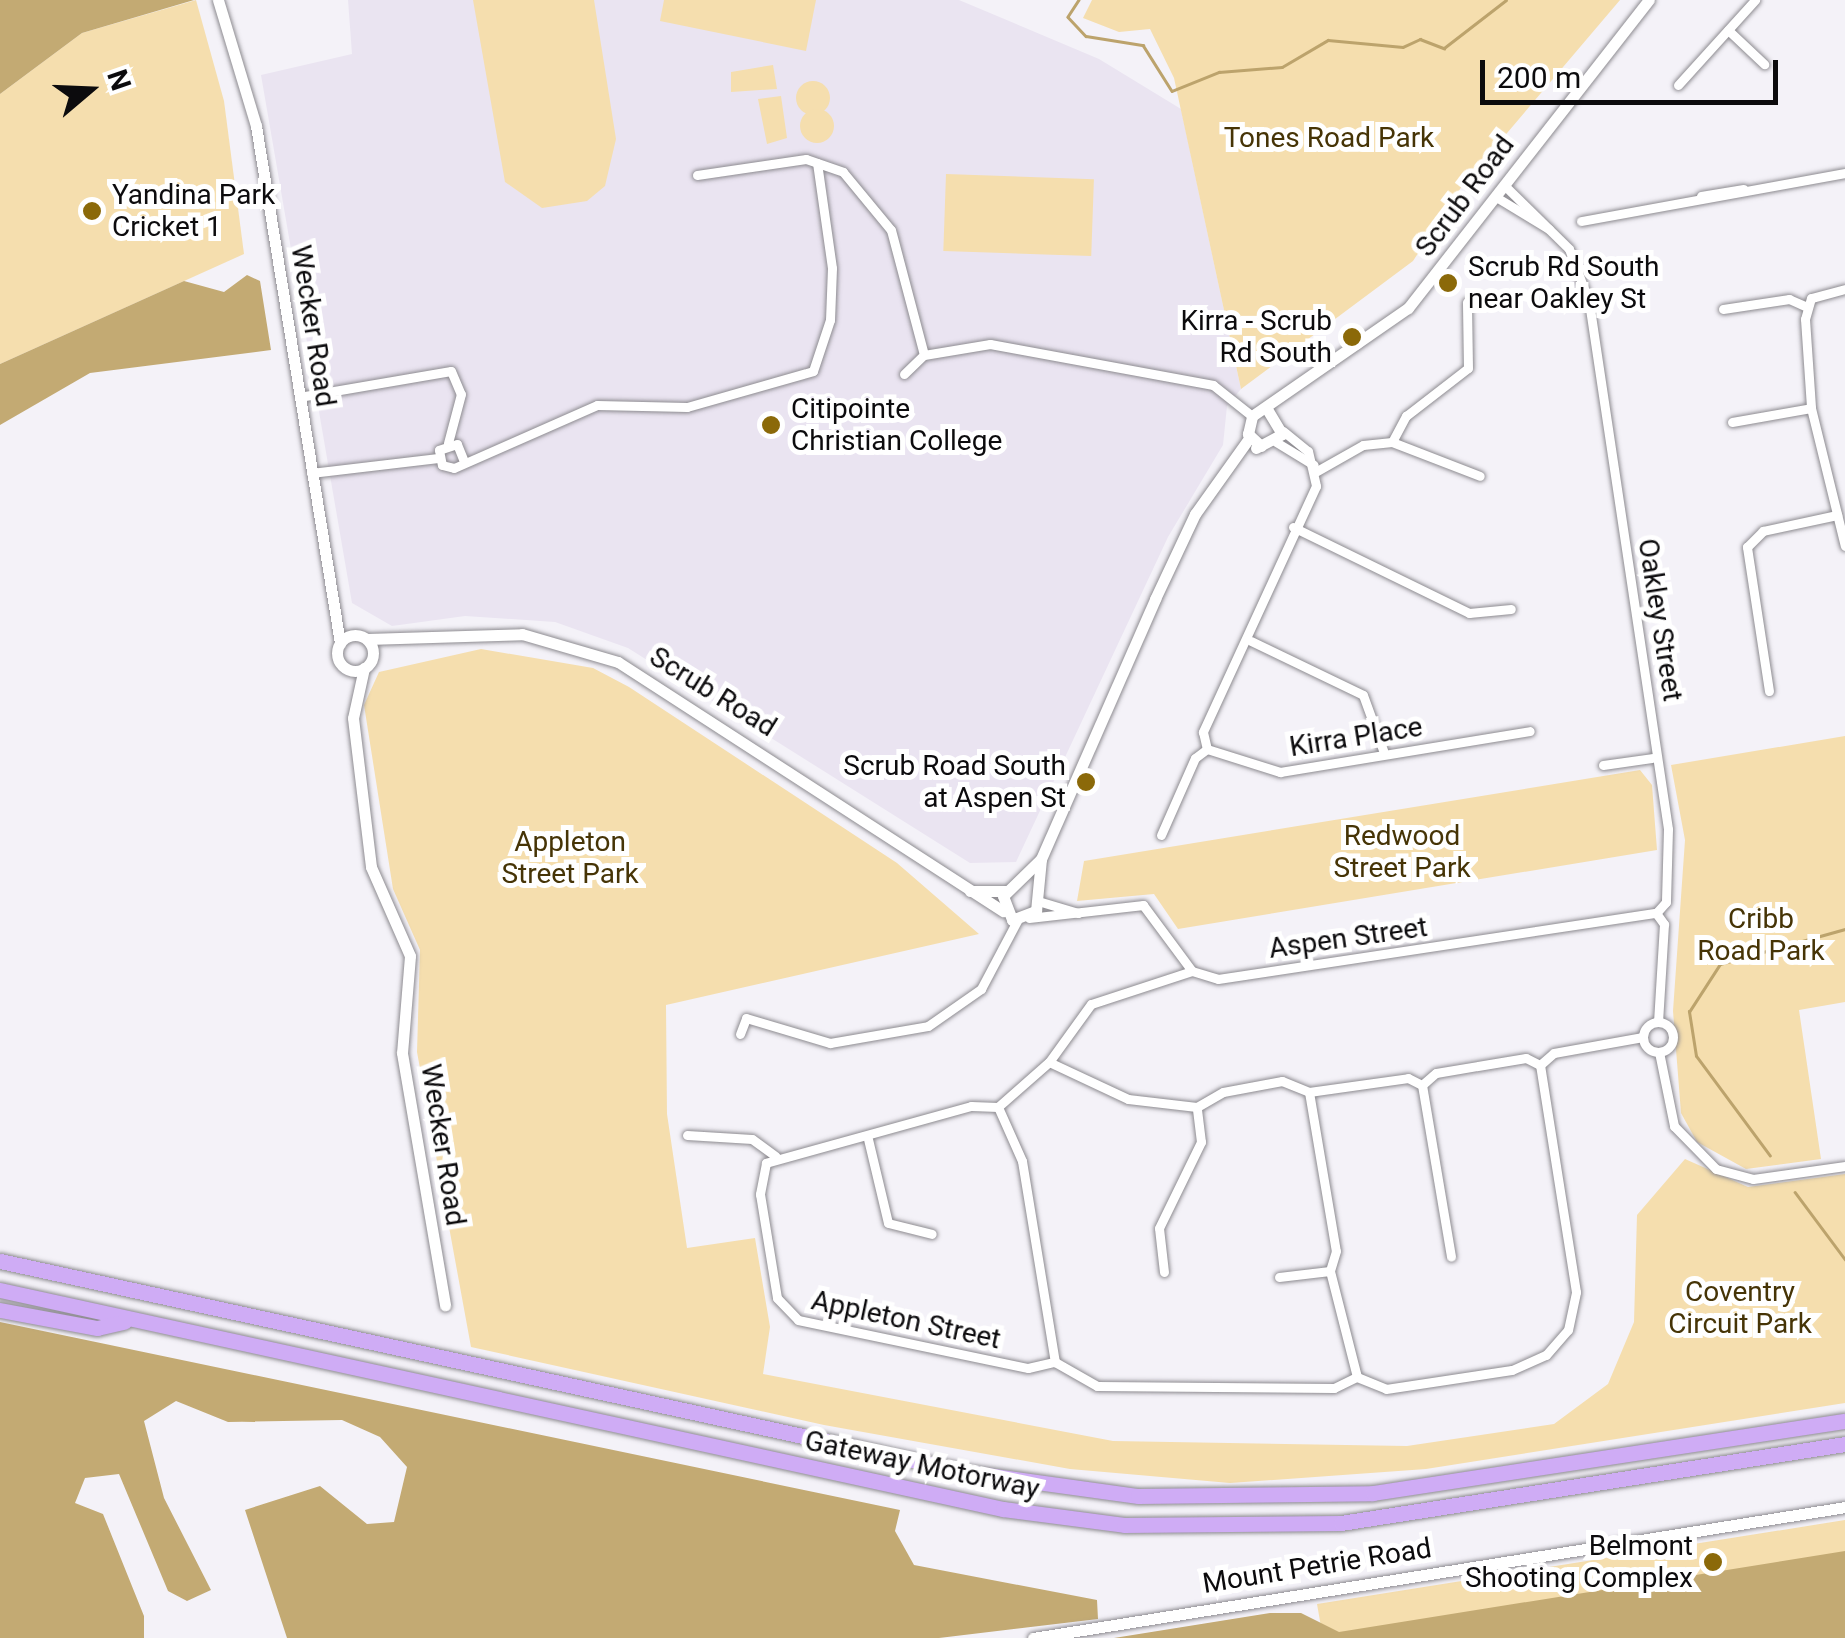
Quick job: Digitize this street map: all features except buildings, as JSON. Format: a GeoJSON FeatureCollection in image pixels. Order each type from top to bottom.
{"type":"FeatureCollection","features":[{"type":"Feature","properties":{"kind":"highway","name":"Gateway Motorway"},"geometry":{"type":"LineString","coordinates":[[0,1261],[952,1469],[1138,1496],[1372,1493],[1845,1421]]}},
{"type":"Feature","properties":{"kind":"highway","name":"Gateway Motorway"},"geometry":{"type":"LineString","coordinates":[[0,1290],[989,1506],[1124,1525],[1358,1522],[1845,1444]]}},
{"type":"Feature","properties":{"kind":"highway"},"geometry":{"type":"LineString","coordinates":[[0,1310],[96,1328],[128,1321]]}},
{"type":"Feature","properties":{"kind":"street","name":"Wecker Road"},"geometry":{"type":"LineString","coordinates":[[218,0],[256,126],[336,604],[342,666],[353,704],[371,868],[410,956],[402,1053],[445,1305]]}},
{"type":"Feature","properties":{"kind":"street","name":"Scrub Road"},"geometry":{"type":"LineString","coordinates":[[1252,416],[1294,395],[1408,308],[1648,0]]}},
{"type":"Feature","properties":{"kind":"street"},"geometry":{"type":"LineString","coordinates":[[1678,85],[1755,0]]}},
{"type":"Feature","properties":{"kind":"street"},"geometry":{"type":"LineString","coordinates":[[1728,30],[1764,64]]}},
{"type":"Feature","properties":{"kind":"street"},"geometry":{"type":"LineString","coordinates":[[697,175],[817,164],[843,172],[885,219],[909,278],[924,356]]}},
{"type":"Feature","properties":{"kind":"street"},"geometry":{"type":"LineString","coordinates":[[311,472],[438,458],[450,468],[597,405],[687,407],[813,371],[832,281],[817,164]]}},
{"type":"Feature","properties":{"kind":"street"},"geometry":{"type":"LineString","coordinates":[[1580,221],[1845,173]]}},
{"type":"Feature","properties":{"kind":"street","name":"Oakley Street"},"geometry":{"type":"LineString","coordinates":[[1505,186],[1578,263],[1589,302],[1652,758],[1668,830],[1666,902],[1656,913],[1664,924],[1658,1022],[1672,1036],[1659,1052]]}},
{"type":"Feature","properties":{"kind":"street","name":"Oakley Street"},"geometry":{"type":"LineString","coordinates":[[1496,197],[1549,230]]}},
{"type":"Feature","properties":{"kind":"street"},"geometry":{"type":"LineString","coordinates":[[1845,290],[1817,294],[1806,306],[1812,408],[1845,546]]}},
{"type":"Feature","properties":{"kind":"street"},"geometry":{"type":"LineString","coordinates":[[1722,309],[1780,300],[1806,306]]}},
{"type":"Feature","properties":{"kind":"street"},"geometry":{"type":"LineString","coordinates":[[1392,442],[1406,416],[1468,368],[1466,302]]}},
{"type":"Feature","properties":{"kind":"street"},"geometry":{"type":"LineString","coordinates":[[904,374],[924,356],[990,344],[1196,381],[1252,416],[1255,441]]}},
{"type":"Feature","properties":{"kind":"street"},"geometry":{"type":"LineString","coordinates":[[299,397],[451,371],[461,394],[448,443],[438,458]]}},
{"type":"Feature","properties":{"kind":"street","name":"Scrub Road"},"geometry":{"type":"LineString","coordinates":[[1280,431],[1294,395]]}},
{"type":"Feature","properties":{"kind":"street"},"geometry":{"type":"LineString","coordinates":[[1732,422],[1812,408]]}},
{"type":"Feature","properties":{"kind":"street"},"geometry":{"type":"LineString","coordinates":[[1268,411],[1280,431],[1315,468]]}},
{"type":"Feature","properties":{"kind":"street"},"geometry":{"type":"LineString","coordinates":[[740,1034],[748,1015],[830,1043],[928,1026],[981,989],[1036,897],[1041,859],[1182,538],[1239,456],[1255,441],[1280,431]]}},
{"type":"Feature","properties":{"kind":"street"},"geometry":{"type":"LineString","coordinates":[[1162,835],[1194,758],[1208,749],[1203,732],[1251,641],[1315,468],[1363,446],[1392,442],[1480,476]]}},
{"type":"Feature","properties":{"kind":"street"},"geometry":{"type":"LineString","coordinates":[[448,443],[463,460]]}},
{"type":"Feature","properties":{"kind":"street"},"geometry":{"type":"LineString","coordinates":[[1769,691],[1747,547],[1763,531],[1837,515]]}},
{"type":"Feature","properties":{"kind":"street"},"geometry":{"type":"LineString","coordinates":[[1294,527],[1469,613],[1511,609]]}},
{"type":"Feature","properties":{"kind":"street","name":"Wecker Road"},"geometry":{"type":"LineString","coordinates":[[336,604],[364,638],[368,664],[353,704]]}},
{"type":"Feature","properties":{"kind":"street","name":"Scrub Road"},"geometry":{"type":"LineString","coordinates":[[364,638],[396,642],[441,635],[548,638],[618,662],[970,891],[1024,920]]}},
{"type":"Feature","properties":{"kind":"street"},"geometry":{"type":"LineString","coordinates":[[340,643],[364,638]]}},
{"type":"Feature","properties":{"kind":"street"},"geometry":{"type":"LineString","coordinates":[[1251,641],[1364,695],[1383,750]]}},
{"type":"Feature","properties":{"kind":"street","name":"Scrub Road"},"geometry":{"type":"LineString","coordinates":[[368,664],[396,642]]}},
{"type":"Feature","properties":{"kind":"street"},"geometry":{"type":"LineString","coordinates":[[342,666],[368,664]]}},
{"type":"Feature","properties":{"kind":"street","name":"Kirra Place"},"geometry":{"type":"LineString","coordinates":[[1208,749],[1280,772],[1383,750],[1530,732]]}},
{"type":"Feature","properties":{"kind":"street"},"geometry":{"type":"LineString","coordinates":[[1602,765],[1652,758]]}},
{"type":"Feature","properties":{"kind":"street"},"geometry":{"type":"LineString","coordinates":[[970,891],[1006,891],[1019,885],[1041,859]]}},
{"type":"Feature","properties":{"kind":"street"},"geometry":{"type":"LineString","coordinates":[[1019,885],[1036,897],[1081,914]]}},
{"type":"Feature","properties":{"kind":"street"},"geometry":{"type":"LineString","coordinates":[[1004,911],[1006,891]]}},
{"type":"Feature","properties":{"kind":"street"},"geometry":{"type":"LineString","coordinates":[[687,1135],[752,1138],[775,1156],[868,1140],[971,1106],[998,1107],[1049,1062],[1091,1004],[1192,971],[1142,905],[1024,920]]}},
{"type":"Feature","properties":{"kind":"street","name":"Aspen Street"},"geometry":{"type":"LineString","coordinates":[[1192,971],[1218,979],[1351,963],[1656,913]]}},
{"type":"Feature","properties":{"kind":"street"},"geometry":{"type":"LineString","coordinates":[[1540,1064],[1554,1053],[1643,1037],[1658,1022]]}},
{"type":"Feature","properties":{"kind":"street"},"geometry":{"type":"LineString","coordinates":[[1643,1037],[1659,1052],[1674,1126],[1716,1170],[1753,1180],[1845,1166]]}},
{"type":"Feature","properties":{"kind":"street"},"geometry":{"type":"LineString","coordinates":[[1422,1084],[1436,1073],[1526,1058],[1540,1064]]}},
{"type":"Feature","properties":{"kind":"street"},"geometry":{"type":"LineString","coordinates":[[1049,1062],[1128,1099],[1196,1107],[1223,1092],[1282,1081],[1309,1092],[1408,1078],[1422,1084]]}},
{"type":"Feature","properties":{"kind":"street"},"geometry":{"type":"LineString","coordinates":[[998,1107],[1022,1161],[1055,1362],[1097,1386],[1334,1388],[1357,1377],[1386,1389],[1512,1370],[1546,1355],[1568,1330],[1576,1292],[1540,1064]]}},
{"type":"Feature","properties":{"kind":"street"},"geometry":{"type":"LineString","coordinates":[[1422,1084],[1451,1257]]}},
{"type":"Feature","properties":{"kind":"street"},"geometry":{"type":"LineString","coordinates":[[1309,1092],[1336,1251],[1330,1272],[1357,1377]]}},
{"type":"Feature","properties":{"kind":"street"},"geometry":{"type":"LineString","coordinates":[[1164,1272],[1159,1228],[1201,1142],[1196,1107]]}},
{"type":"Feature","properties":{"kind":"street"},"geometry":{"type":"LineString","coordinates":[[868,1140],[888,1223],[932,1234]]}},
{"type":"Feature","properties":{"kind":"street","name":"Appleton Street"},"geometry":{"type":"LineString","coordinates":[[775,1156],[760,1194],[788,1316],[1010,1365],[1055,1362]]}},
{"type":"Feature","properties":{"kind":"street"},"geometry":{"type":"LineString","coordinates":[[1278,1277],[1330,1272]]}},
{"type":"Feature","properties":{"kind":"street","name":"Mount Petrie Road"},"geometry":{"type":"LineString","coordinates":[[1034,1638],[1845,1507]]}},
{"type":"Feature","properties":{"kind":"shaded area"},"geometry":{"type":"Polygon","coordinates":[[[0,0],[194,0],[82,33],[0,94],[0,0]]]}},
{"type":"Feature","properties":{"kind":"shaded area","name":"Citipointe Christian College"},"geometry":{"type":"Polygon","coordinates":[[[348,0],[959,0],[1099,59],[1181,109],[1241,389],[1227,406],[1223,445],[1168,537],[1016,862],[970,863],[628,648],[555,622],[465,616],[392,626],[352,603],[261,75],[352,54],[348,0]]]}},
{"type":"Feature","properties":{"kind":"shaded area"},"geometry":{"type":"Polygon","coordinates":[[[247,275],[260,281],[271,350],[90,373],[0,425],[0,364],[184,281],[224,292],[247,275]]]}},
{"type":"Feature","properties":{"kind":"shaded area"},"geometry":{"type":"Polygon","coordinates":[[[0,1322],[900,1510],[895,1531],[914,1565],[1097,1600],[1098,1619],[939,1638],[287,1638],[245,1510],[320,1486],[367,1524],[394,1522],[407,1467],[380,1437],[342,1420],[228,1422],[176,1401],[144,1421],[164,1498],[211,1590],[187,1601],[168,1591],[119,1474],[85,1478],[75,1503],[103,1514],[144,1616],[144,1638],[0,1638],[0,1322]]]}},
{"type":"Feature","properties":{"kind":"shaded area"},"geometry":{"type":"Polygon","coordinates":[[[1845,1551],[1845,1638],[1114,1638],[1270,1613],[1301,1613],[1339,1632],[1845,1551]]]}},
{"type":"Feature","properties":{"kind":"green space"},"geometry":{"type":"Polygon","coordinates":[[[196,0],[224,101],[244,254],[0,364],[0,94],[82,33],[196,0]]]}},
{"type":"Feature","properties":{"kind":"green space"},"geometry":{"type":"Polygon","coordinates":[[[473,0],[594,0],[616,139],[605,186],[587,201],[542,208],[505,182],[473,0]]]}},
{"type":"Feature","properties":{"kind":"green space"},"geometry":{"type":"Polygon","coordinates":[[[664,0],[816,0],[806,51],[660,21],[664,0]]]}},
{"type":"Feature","properties":{"kind":"green space","name":"Tones Road Park"},"geometry":{"type":"Polygon","coordinates":[[[1092,0],[1620,0],[1462,186],[1413,261],[1241,389],[1174,78],[1150,29],[1119,32],[1083,18],[1092,0]]]}},
{"type":"Feature","properties":{"kind":"green space"},"geometry":{"type":"Polygon","coordinates":[[[773,65],[777,89],[731,92],[731,72],[773,65]]]}},
{"type":"Feature","properties":{"kind":"green space"},"geometry":{"type":"Polygon","coordinates":[[[813,81],[825,86],[830,98],[825,110],[813,115],[801,110],[796,98],[801,86],[813,81]]]}},
{"type":"Feature","properties":{"kind":"green space"},"geometry":{"type":"Polygon","coordinates":[[[781,96],[787,138],[767,144],[758,99],[781,96]]]}},
{"type":"Feature","properties":{"kind":"green space"},"geometry":{"type":"Polygon","coordinates":[[[817,109],[829,114],[834,126],[829,138],[817,143],[805,138],[800,126],[805,114],[817,109]]]}},
{"type":"Feature","properties":{"kind":"green space"},"geometry":{"type":"Polygon","coordinates":[[[946,174],[1094,179],[1091,256],[943,251],[946,174]]]}},
{"type":"Feature","properties":{"kind":"green space","name":"Appleton Street Park"},"geometry":{"type":"Polygon","coordinates":[[[481,649],[593,668],[629,687],[897,863],[979,934],[666,1005],[667,1114],[687,1248],[755,1238],[770,1327],[763,1374],[1113,1441],[1407,1446],[1554,1424],[1608,1384],[1634,1322],[1637,1215],[1685,1159],[1748,1187],[1845,1174],[1845,1403],[1426,1469],[1230,1483],[1070,1469],[824,1425],[471,1347],[417,1052],[420,950],[393,889],[364,705],[379,672],[481,649]]]}},
{"type":"Feature","properties":{"kind":"green space","name":"Cribb Road Park"},"geometry":{"type":"Polygon","coordinates":[[[1845,736],[1845,1002],[1799,1010],[1821,1159],[1746,1169],[1697,1142],[1681,1113],[1673,1011],[1685,840],[1671,765],[1845,736]]]}},
{"type":"Feature","properties":{"kind":"green space","name":"Redwood Street Park"},"geometry":{"type":"Polygon","coordinates":[[[1640,770],[1652,785],[1657,850],[1178,929],[1154,894],[1077,901],[1084,861],[1640,770]]]}},
{"type":"Feature","properties":{"kind":"green space","name":"Belmont Shooting Complex"},"geometry":{"type":"Polygon","coordinates":[[[1845,1520],[1845,1638],[1323,1638],[1317,1604],[1845,1520]]]}},
{"type":"Feature","properties":{"kind":"waterway"},"geometry":{"type":"LineString","coordinates":[[1079,0],[1068,17],[1086,36],[1143,45],[1172,91],[1219,72],[1282,67],[1328,40],[1403,47],[1420,39],[1444,48],[1506,0]]}},
{"type":"Feature","properties":{"kind":"waterway"},"geometry":{"type":"LineString","coordinates":[[1770,1156],[1696,1056],[1689,1012],[1720,964],[1845,929]]}},
{"type":"Feature","properties":{"kind":"waterway"},"geometry":{"type":"LineString","coordinates":[[1795,1192],[1845,1259]]}},
{"type":"Feature","properties":{"kind":"place","name":"Yandina Park Cricket 1"},"geometry":{"type":"Point","coordinates":[92,211]}},
{"type":"Feature","properties":{"kind":"place","name":"Scrub Rd South near Oakley St"},"geometry":{"type":"Point","coordinates":[1448,283]}},
{"type":"Feature","properties":{"kind":"place","name":"Kirra - Scrub Rd South"},"geometry":{"type":"Point","coordinates":[1352,337]}},
{"type":"Feature","properties":{"kind":"place","name":"Citipointe Christian College"},"geometry":{"type":"Point","coordinates":[771,425]}},
{"type":"Feature","properties":{"kind":"place","name":"Scrub Road South at Aspen St"},"geometry":{"type":"Point","coordinates":[1086,782]}},
{"type":"Feature","properties":{"kind":"place","name":"Belmont Shooting Complex"},"geometry":{"type":"Point","coordinates":[1713,1562]}},
{"type":"Feature","properties":{"kind":"park label","name":"Coventry Circuit Park"},"geometry":{"type":"Point","coordinates":[1740,1308]}}]}
